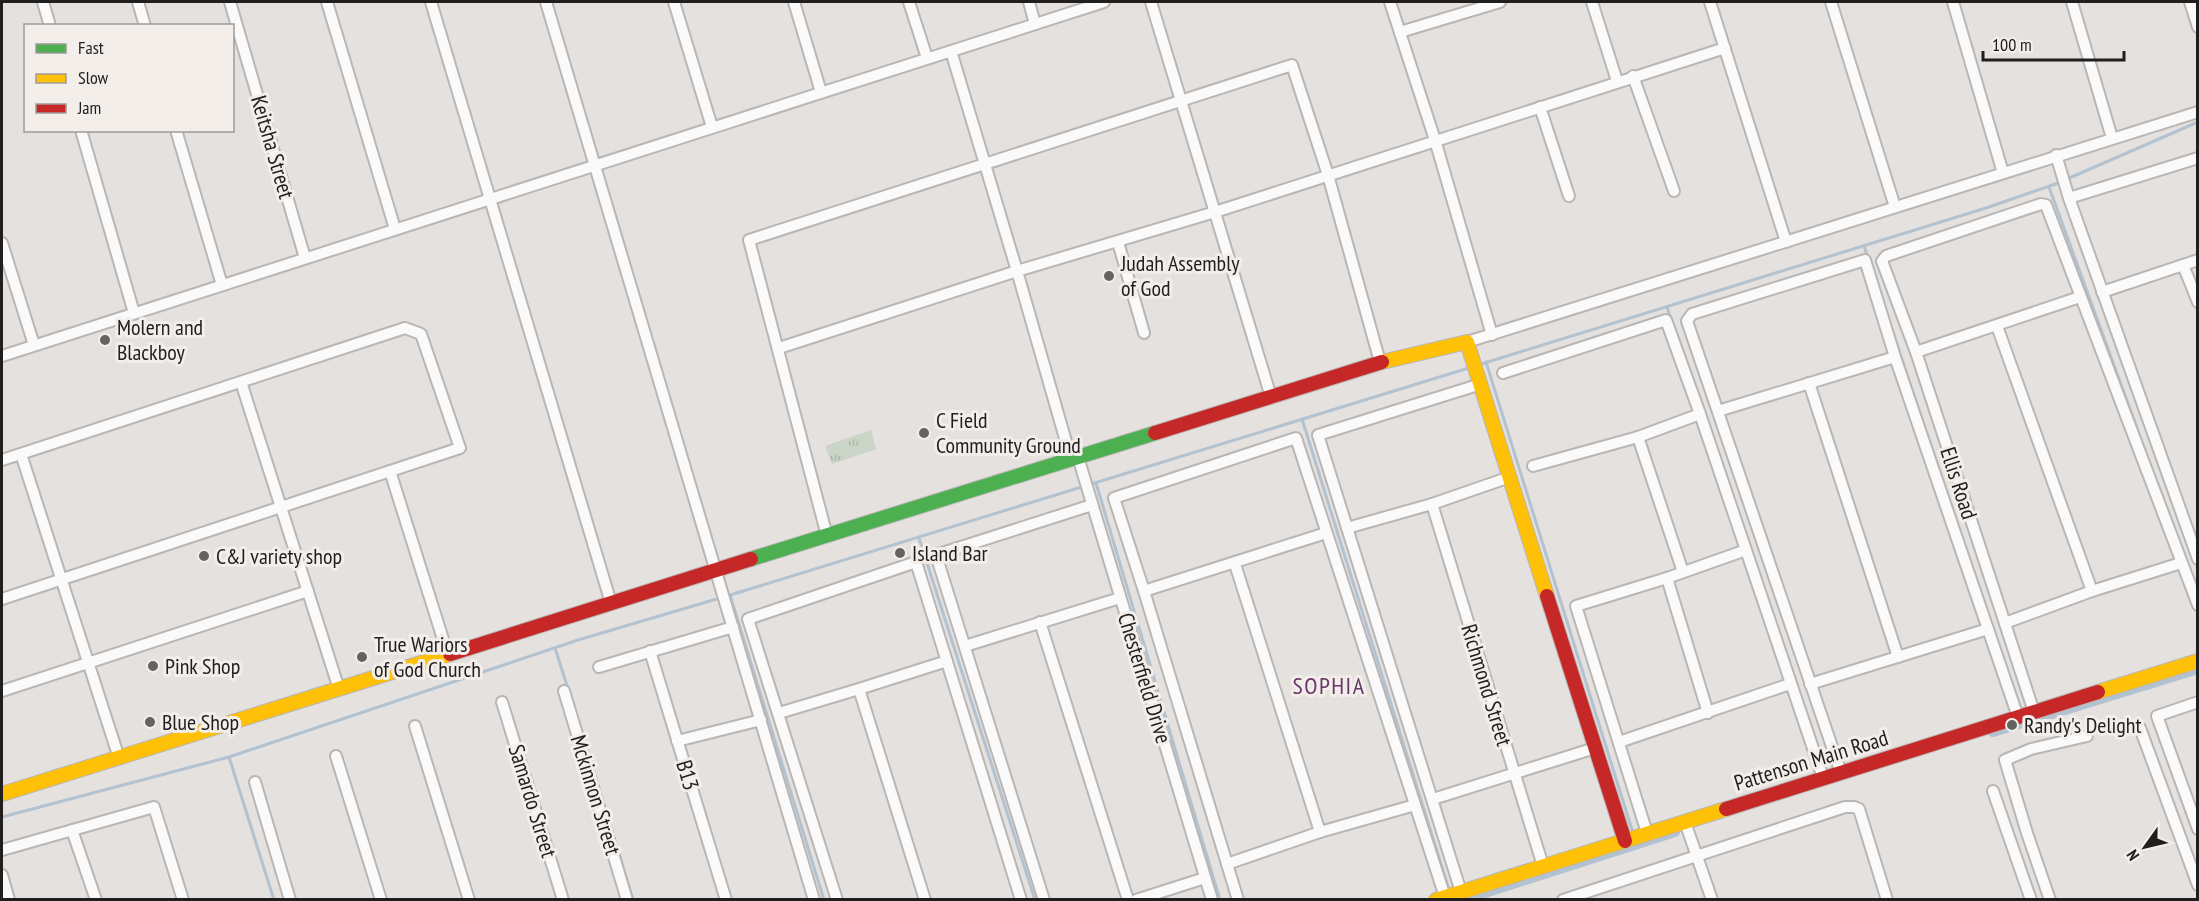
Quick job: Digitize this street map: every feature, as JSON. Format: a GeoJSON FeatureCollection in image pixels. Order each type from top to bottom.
{"type":"FeatureCollection","features":[{"type":"Feature","properties":{"kind":"street"},"geometry":{"type":"LineString","coordinates":[[43,2],[49,24]]}},
{"type":"Feature","properties":{"kind":"street"},"geometry":{"type":"LineString","coordinates":[[138,2],[144,24]]}},
{"type":"Feature","properties":{"kind":"street","name":"Keitsha Street"},"geometry":{"type":"LineString","coordinates":[[230,2],[305,258]]}},
{"type":"Feature","properties":{"kind":"street"},"geometry":{"type":"LineString","coordinates":[[327,2],[395,229]]}},
{"type":"Feature","properties":{"kind":"street"},"geometry":{"type":"LineString","coordinates":[[431,2],[611,603]]}},
{"type":"Feature","properties":{"kind":"street"},"geometry":{"type":"LineString","coordinates":[[546,2],[814,900]]}},
{"type":"Feature","properties":{"kind":"street"},"geometry":{"type":"LineString","coordinates":[[674,2],[712,127]]}},
{"type":"Feature","properties":{"kind":"street"},"geometry":{"type":"LineString","coordinates":[[794,2],[821,92]]}},
{"type":"Feature","properties":{"kind":"street"},"geometry":{"type":"LineString","coordinates":[[909,2],[927,58]]}},
{"type":"Feature","properties":{"kind":"street"},"geometry":{"type":"LineString","coordinates":[[1029,2],[1035,24]]}},
{"type":"Feature","properties":{"kind":"street"},"geometry":{"type":"LineString","coordinates":[[2,356],[1104,2]]}},
{"type":"Feature","properties":{"kind":"street"},"geometry":{"type":"LineString","coordinates":[[1151,2],[1271,397]]}},
{"type":"Feature","properties":{"kind":"street"},"geometry":{"type":"LineString","coordinates":[[1390,2],[1435,140],[1492,335]]}},
{"type":"Feature","properties":{"kind":"street"},"geometry":{"type":"LineString","coordinates":[[1400,32],[1500,2]]}},
{"type":"Feature","properties":{"kind":"street"},"geometry":{"type":"LineString","coordinates":[[1592,2],[1617,81]]}},
{"type":"Feature","properties":{"kind":"street"},"geometry":{"type":"LineString","coordinates":[[1710,2],[1786,242]]}},
{"type":"Feature","properties":{"kind":"street"},"geometry":{"type":"LineString","coordinates":[[1831,2],[1895,207]]}},
{"type":"Feature","properties":{"kind":"street"},"geometry":{"type":"LineString","coordinates":[[1953,2],[2003,173]]}},
{"type":"Feature","properties":{"kind":"street"},"geometry":{"type":"LineString","coordinates":[[2072,2],[2112,138]]}},
{"type":"Feature","properties":{"kind":"street"},"geometry":{"type":"LineString","coordinates":[[2190,2],[2198,27]]}},
{"type":"Feature","properties":{"kind":"street"},"geometry":{"type":"LineString","coordinates":[[779,348],[1017,271],[1215,212],[1725,48]]}},
{"type":"Feature","properties":{"kind":"street","name":"Chesterfield Drive"},"geometry":{"type":"LineString","coordinates":[[951,51],[1212,900]]}},
{"type":"Feature","properties":{"kind":"street"},"geometry":{"type":"LineString","coordinates":[[827,536],[749,240],[1292,65],[1328,175],[1380,362]]}},
{"type":"Feature","properties":{"kind":"street"},"geometry":{"type":"LineString","coordinates":[[1633,76],[1674,191]]}},
{"type":"Feature","properties":{"kind":"street"},"geometry":{"type":"LineString","coordinates":[[1540,106],[1569,196]]}},
{"type":"Feature","properties":{"kind":"street"},"geometry":{"type":"LineString","coordinates":[[2,795],[1380,362],[1492,335],[2198,112]]}},
{"type":"Feature","properties":{"kind":"street"},"geometry":{"type":"LineString","coordinates":[[82,132],[134,313]]}},
{"type":"Feature","properties":{"kind":"street"},"geometry":{"type":"LineString","coordinates":[[177,132],[222,285]]}},
{"type":"Feature","properties":{"kind":"street"},"geometry":{"type":"LineString","coordinates":[[2057,158],[2067,194],[2198,559]]}},
{"type":"Feature","properties":{"kind":"street"},"geometry":{"type":"LineString","coordinates":[[2067,194],[2198,158]]}},
{"type":"Feature","properties":{"kind":"street","name":"Ellis Road"},"geometry":{"type":"LineString","coordinates":[[2034,712],[1916,352],[1882,261],[1886,256],[2041,204],[2049,209],[2080,297]]}},
{"type":"Feature","properties":{"kind":"street"},"geometry":{"type":"LineString","coordinates":[[1118,242],[1144,333]]}},
{"type":"Feature","properties":{"kind":"street"},"geometry":{"type":"LineString","coordinates":[[2,243],[34,345]]}},
{"type":"Feature","properties":{"kind":"street"},"geometry":{"type":"LineString","coordinates":[[2102,292],[2198,260]]}},
{"type":"Feature","properties":{"kind":"street"},"geometry":{"type":"LineString","coordinates":[[1831,776],[1810,684],[1687,321],[1692,314],[1865,261],[1894,357],[2018,717]]}},
{"type":"Feature","properties":{"kind":"street"},"geometry":{"type":"LineString","coordinates":[[2183,265],[2198,302]]}},
{"type":"Feature","properties":{"kind":"street"},"geometry":{"type":"LineString","coordinates":[[1916,352],[2080,297],[2198,605]]}},
{"type":"Feature","properties":{"kind":"street"},"geometry":{"type":"LineString","coordinates":[[1503,373],[1666,320],[1700,414],[1790,684],[1831,776]]}},
{"type":"Feature","properties":{"kind":"street"},"geometry":{"type":"LineString","coordinates":[[1997,326],[2092,591]]}},
{"type":"Feature","properties":{"kind":"street"},"geometry":{"type":"LineString","coordinates":[[2,460],[408,328],[421,334],[459,448],[2,599]]}},
{"type":"Feature","properties":{"kind":"street"},"geometry":{"type":"LineString","coordinates":[[1467,342],[1625,840]]}},
{"type":"Feature","properties":{"kind":"street"},"geometry":{"type":"LineString","coordinates":[[1718,411],[1894,357]]}},
{"type":"Feature","properties":{"kind":"street"},"geometry":{"type":"LineString","coordinates":[[240,382],[339,689]]}},
{"type":"Feature","properties":{"kind":"street"},"geometry":{"type":"LineString","coordinates":[[1461,892],[1317,435],[1480,382]]}},
{"type":"Feature","properties":{"kind":"street"},"geometry":{"type":"LineString","coordinates":[[1809,383],[1899,657]]}},
{"type":"Feature","properties":{"kind":"street"},"geometry":{"type":"LineString","coordinates":[[1533,466],[1638,437],[1700,414]]}},
{"type":"Feature","properties":{"kind":"street"},"geometry":{"type":"LineString","coordinates":[[1638,437],[1683,572]]}},
{"type":"Feature","properties":{"kind":"street","name":"Chesterfield Drive"},"geometry":{"type":"LineString","coordinates":[[1238,900],[1114,498],[1296,438],[1326,533]]}},
{"type":"Feature","properties":{"kind":"street"},"geometry":{"type":"LineString","coordinates":[[21,454],[119,758]]}},
{"type":"Feature","properties":{"kind":"street"},"geometry":{"type":"LineString","coordinates":[[390,471],[448,655]]}},
{"type":"Feature","properties":{"kind":"street"},"geometry":{"type":"LineString","coordinates":[[1347,528],[1432,504],[1510,477]]}},
{"type":"Feature","properties":{"kind":"street","name":"Richmond Street"},"geometry":{"type":"LineString","coordinates":[[1432,504],[1543,866]]}},
{"type":"Feature","properties":{"kind":"street"},"geometry":{"type":"LineString","coordinates":[[1044,900],[936,555],[1092,505]]}},
{"type":"Feature","properties":{"kind":"street"},"geometry":{"type":"LineString","coordinates":[[1144,591],[1235,564],[1326,533],[1415,805],[1441,898]]}},
{"type":"Feature","properties":{"kind":"street"},"geometry":{"type":"LineString","coordinates":[[1647,833],[1576,606],[1667,578],[1746,550]]}},
{"type":"Feature","properties":{"kind":"street"},"geometry":{"type":"LineString","coordinates":[[837,900],[748,619],[916,562],[1021,900]]}},
{"type":"Feature","properties":{"kind":"street"},"geometry":{"type":"LineString","coordinates":[[2005,623],[2092,591],[2181,563]]}},
{"type":"Feature","properties":{"kind":"street"},"geometry":{"type":"LineString","coordinates":[[1235,564],[1320,832]]}},
{"type":"Feature","properties":{"kind":"street"},"geometry":{"type":"LineString","coordinates":[[1667,578],[1708,713]]}},
{"type":"Feature","properties":{"kind":"street"},"geometry":{"type":"LineString","coordinates":[[2,691],[308,591]]}},
{"type":"Feature","properties":{"kind":"street"},"geometry":{"type":"LineString","coordinates":[[965,646],[1120,598]]}},
{"type":"Feature","properties":{"kind":"street"},"geometry":{"type":"LineString","coordinates":[[1040,622],[1128,900]]}},
{"type":"Feature","properties":{"kind":"street"},"geometry":{"type":"LineString","coordinates":[[598,667],[733,627]]}},
{"type":"Feature","properties":{"kind":"street"},"geometry":{"type":"LineString","coordinates":[[1810,684],[1988,629]]}},
{"type":"Feature","properties":{"kind":"street","name":"B13"},"geometry":{"type":"LineString","coordinates":[[650,651],[726,900]]}},
{"type":"Feature","properties":{"kind":"street"},"geometry":{"type":"LineString","coordinates":[[779,713],[947,661]]}},
{"type":"Feature","properties":{"kind":"street","name":"Pattenson Main Road"},"geometry":{"type":"LineString","coordinates":[[1441,898],[1647,833],[1686,828],[1831,776],[2198,661]]}},
{"type":"Feature","properties":{"kind":"street"},"geometry":{"type":"LineString","coordinates":[[1619,742],[1790,684]]}},
{"type":"Feature","properties":{"kind":"street"},"geometry":{"type":"LineString","coordinates":[[859,689],[925,900]]}},
{"type":"Feature","properties":{"kind":"street","name":"Mckinnon Street"},"geometry":{"type":"LineString","coordinates":[[564,691],[627,900]]}},
{"type":"Feature","properties":{"kind":"street","name":"Samardo Street"},"geometry":{"type":"LineString","coordinates":[[502,702],[563,900]]}},
{"type":"Feature","properties":{"kind":"street"},"geometry":{"type":"LineString","coordinates":[[2198,702],[2157,716],[2192,799],[2198,829]]}},
{"type":"Feature","properties":{"kind":"street"},"geometry":{"type":"LineString","coordinates":[[677,741],[761,720]]}},
{"type":"Feature","properties":{"kind":"street"},"geometry":{"type":"LineString","coordinates":[[415,726],[469,900]]}},
{"type":"Feature","properties":{"kind":"street"},"geometry":{"type":"LineString","coordinates":[[2140,728],[2198,885]]}},
{"type":"Feature","properties":{"kind":"street"},"geometry":{"type":"LineString","coordinates":[[2050,900],[2005,760],[2037,747],[2087,736]]}},
{"type":"Feature","properties":{"kind":"street"},"geometry":{"type":"LineString","coordinates":[[1433,799],[1595,748]]}},
{"type":"Feature","properties":{"kind":"street"},"geometry":{"type":"LineString","coordinates":[[336,756],[381,900]]}},
{"type":"Feature","properties":{"kind":"street"},"geometry":{"type":"LineString","coordinates":[[255,783],[290,900]]}},
{"type":"Feature","properties":{"kind":"street"},"geometry":{"type":"LineString","coordinates":[[1993,791],[2031,900]]}},
{"type":"Feature","properties":{"kind":"street"},"geometry":{"type":"LineString","coordinates":[[1227,864],[1320,832],[1415,805]]}},
{"type":"Feature","properties":{"kind":"street"},"geometry":{"type":"LineString","coordinates":[[2,850],[154,807],[183,900]]}},
{"type":"Feature","properties":{"kind":"street"},"geometry":{"type":"LineString","coordinates":[[1563,900],[1845,807],[1859,809],[1884,899]]}},
{"type":"Feature","properties":{"kind":"street"},"geometry":{"type":"LineString","coordinates":[[1686,828],[1712,900]]}},
{"type":"Feature","properties":{"kind":"street"},"geometry":{"type":"LineString","coordinates":[[72,830],[96,900]]}},
{"type":"Feature","properties":{"kind":"street"},"geometry":{"type":"LineString","coordinates":[[2022,873],[2039,867]]}},
{"type":"Feature","properties":{"kind":"street"},"geometry":{"type":"LineString","coordinates":[[2,875],[9,900]]}},
{"type":"Feature","properties":{"kind":"street"},"geometry":{"type":"LineString","coordinates":[[1136,900],[1205,878]]}},
{"type":"Feature","properties":{"kind":"green space"},"geometry":{"type":"Polygon","coordinates":[[[871,430],[876,449],[832,464],[825,446],[871,430]]]}},
{"type":"Feature","properties":{"kind":"waterway"},"geometry":{"type":"LineString","coordinates":[[2067,179],[2198,122]]}},
{"type":"Feature","properties":{"kind":"waterway"},"geometry":{"type":"LineString","coordinates":[[1478,365],[1986,208],[2061,182]]}},
{"type":"Feature","properties":{"kind":"waterway"},"geometry":{"type":"LineString","coordinates":[[2049,187],[2139,434]]}},
{"type":"Feature","properties":{"kind":"waterway"},"geometry":{"type":"LineString","coordinates":[[1864,246],[1868,258]]}},
{"type":"Feature","properties":{"kind":"waterway"},"geometry":{"type":"LineString","coordinates":[[1667,307],[1672,322]]}},
{"type":"Feature","properties":{"kind":"waterway"},"geometry":{"type":"LineString","coordinates":[[1893,333],[1949,500]]}},
{"type":"Feature","properties":{"kind":"waterway"},"geometry":{"type":"LineString","coordinates":[[1486,362],[1633,833]]}},
{"type":"Feature","properties":{"kind":"waterway"},"geometry":{"type":"LineString","coordinates":[[727,596],[1472,367]]}},
{"type":"Feature","properties":{"kind":"waterway"},"geometry":{"type":"LineString","coordinates":[[1302,419],[1450,893]]}},
{"type":"Feature","properties":{"kind":"waterway"},"geometry":{"type":"LineString","coordinates":[[1096,483],[1220,900]]}},
{"type":"Feature","properties":{"kind":"waterway"},"geometry":{"type":"LineString","coordinates":[[919,538],[1035,900]]}},
{"type":"Feature","properties":{"kind":"waterway"},"geometry":{"type":"LineString","coordinates":[[730,595],[824,900]]}},
{"type":"Feature","properties":{"kind":"waterway"},"geometry":{"type":"LineString","coordinates":[[2,817],[229,757],[578,640],[720,598]]}},
{"type":"Feature","properties":{"kind":"waterway"},"geometry":{"type":"LineString","coordinates":[[555,648],[568,689]]}},
{"type":"Feature","properties":{"kind":"waterway"},"geometry":{"type":"LineString","coordinates":[[1993,732],[2198,669]]}},
{"type":"Feature","properties":{"kind":"waterway"},"geometry":{"type":"LineString","coordinates":[[1804,706],[1827,773]]}},
{"type":"Feature","properties":{"kind":"waterway"},"geometry":{"type":"LineString","coordinates":[[229,757],[274,900]]}},
{"type":"Feature","properties":{"kind":"waterway"},"geometry":{"type":"LineString","coordinates":[[602,798],[633,900]]}},
{"type":"Feature","properties":{"kind":"waterway"},"geometry":{"type":"LineString","coordinates":[[1463,900],[1675,832]]}},
{"type":"Feature","properties":{"kind":"traffic: fast"},"geometry":{"type":"LineString","coordinates":[[751,559],[1155,433]]}},
{"type":"Feature","properties":{"kind":"traffic: slow"},"geometry":{"type":"LineString","coordinates":[[1382,362],[1467,342],[1547,596]]}},
{"type":"Feature","properties":{"kind":"traffic: slow"},"geometry":{"type":"LineString","coordinates":[[2,794],[450,654]]}},
{"type":"Feature","properties":{"kind":"traffic: slow"},"geometry":{"type":"LineString","coordinates":[[2098,692],[2198,661]]}},
{"type":"Feature","properties":{"kind":"traffic: slow"},"geometry":{"type":"LineString","coordinates":[[1436,900],[1726,809]]}},
{"type":"Feature","properties":{"kind":"traffic: jam"},"geometry":{"type":"LineString","coordinates":[[1155,433],[1382,362]]}},
{"type":"Feature","properties":{"kind":"traffic: jam"},"geometry":{"type":"LineString","coordinates":[[450,654],[751,559]]}},
{"type":"Feature","properties":{"kind":"traffic: jam"},"geometry":{"type":"LineString","coordinates":[[1547,596],[1625,841]]}},
{"type":"Feature","properties":{"kind":"traffic: jam"},"geometry":{"type":"LineString","coordinates":[[1726,809],[2098,692]]}},
{"type":"Feature","properties":{"kind":"place","name":"Judah Assembly of God"},"geometry":{"type":"Point","coordinates":[1109,276]}},
{"type":"Feature","properties":{"kind":"place","name":"Molern and Blackboy"},"geometry":{"type":"Point","coordinates":[105,340]}},
{"type":"Feature","properties":{"kind":"place","name":"C Field Community Ground"},"geometry":{"type":"Point","coordinates":[924,433]}},
{"type":"Feature","properties":{"kind":"place","name":"Island Bar"},"geometry":{"type":"Point","coordinates":[900,553]}},
{"type":"Feature","properties":{"kind":"place","name":"C&J variety shop"},"geometry":{"type":"Point","coordinates":[204,556]}},
{"type":"Feature","properties":{"kind":"place","name":"True Wariors of God Church"},"geometry":{"type":"Point","coordinates":[362,657]}},
{"type":"Feature","properties":{"kind":"place","name":"Pink Shop"},"geometry":{"type":"Point","coordinates":[153,666]}},
{"type":"Feature","properties":{"kind":"place","name":"Blue Shop"},"geometry":{"type":"Point","coordinates":[150,722]}},
{"type":"Feature","properties":{"kind":"place","name":"Randy's Delight"},"geometry":{"type":"Point","coordinates":[2012,725]}},
{"type":"Feature","properties":{"kind":"district","name":"SOPHIA"},"geometry":{"type":"Point","coordinates":[1329,686]}}]}
